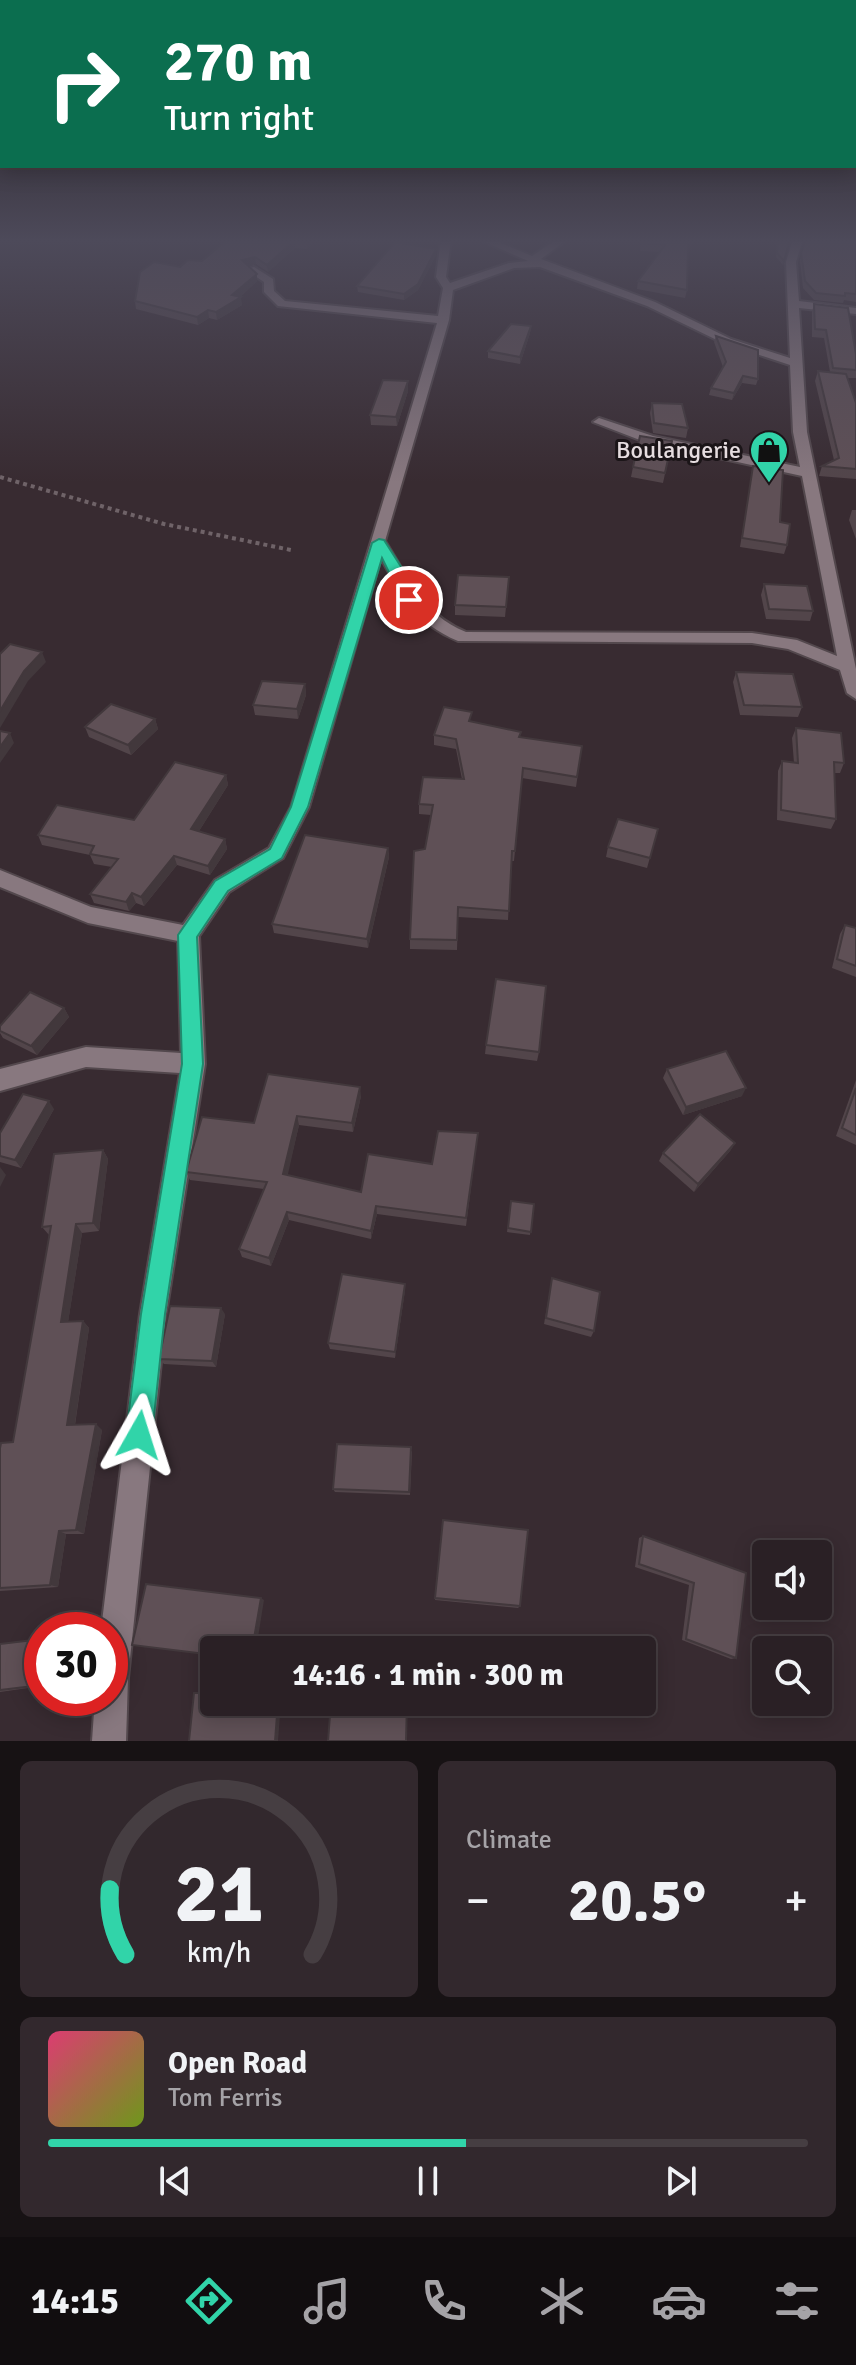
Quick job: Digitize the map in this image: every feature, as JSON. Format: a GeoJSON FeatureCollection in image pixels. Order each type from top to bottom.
{"type":"FeatureCollection","features":[{"type":"Feature","properties":{"kind":"street"},"geometry":{"type":"LineString","coordinates":[[109,1741],[112,1678],[153,1314],[193,1064],[188,935],[222,886],[276,853],[300,807],[443,320]]}},
{"type":"Feature","properties":{"kind":"street"},"geometry":{"type":"LineString","coordinates":[[684,320],[727,341],[795,363]]}},
{"type":"Feature","properties":{"kind":"street"},"geometry":{"type":"LineString","coordinates":[[793,320],[800,432],[847,667],[856,693]]}},
{"type":"Feature","properties":{"kind":"street"},"geometry":{"type":"LineString","coordinates":[[599,422],[650,439],[808,473]]}},
{"type":"Feature","properties":{"kind":"street"},"geometry":{"type":"LineString","coordinates":[[379,543],[400,576],[409,600],[440,629],[464,637],[752,638],[791,644],[847,667]]}},
{"type":"Feature","properties":{"kind":"street"},"geometry":{"type":"LineString","coordinates":[[0,878],[88,915],[188,935]]}},
{"type":"Feature","properties":{"kind":"street"},"geometry":{"type":"LineString","coordinates":[[0,1080],[86,1057],[193,1064]]}},
{"type":"Feature","properties":{"kind":"path"},"geometry":{"type":"LineString","coordinates":[[0,477],[164,524],[291,550]]}},
{"type":"Feature","properties":{"kind":"building"},"geometry":{"type":"Polygon","coordinates":[[[815,320],[850,320],[856,370],[833,368],[826,330],[815,329],[815,320]]]}},
{"type":"Feature","properties":{"kind":"building"},"geometry":{"type":"Polygon","coordinates":[[[511,324],[531,326],[520,357],[488,351],[511,324]]]}},
{"type":"Feature","properties":{"kind":"building"},"geometry":{"type":"Polygon","coordinates":[[[716,336],[758,350],[758,379],[743,376],[734,393],[711,388],[726,362],[716,336]]]}},
{"type":"Feature","properties":{"kind":"building"},"geometry":{"type":"Polygon","coordinates":[[[818,371],[846,374],[856,403],[856,469],[822,466],[839,458],[818,371]]]}},
{"type":"Feature","properties":{"kind":"building"},"geometry":{"type":"Polygon","coordinates":[[[383,380],[408,381],[396,417],[370,415],[383,380]]]}},
{"type":"Feature","properties":{"kind":"building"},"geometry":{"type":"Polygon","coordinates":[[[652,403],[682,404],[688,428],[654,423],[652,403]]]}},
{"type":"Feature","properties":{"kind":"building"},"geometry":{"type":"Polygon","coordinates":[[[640,436],[672,441],[665,473],[633,467],[640,436]]]}},
{"type":"Feature","properties":{"kind":"building"},"geometry":{"type":"Polygon","coordinates":[[[753,466],[783,470],[780,522],[790,524],[787,545],[742,538],[753,466]]]}},
{"type":"Feature","properties":{"kind":"building"},"geometry":{"type":"Polygon","coordinates":[[[458,575],[509,577],[506,607],[455,605],[458,575]]]}},
{"type":"Feature","properties":{"kind":"building"},"geometry":{"type":"Polygon","coordinates":[[[764,584],[807,586],[813,611],[769,609],[764,584]]]}},
{"type":"Feature","properties":{"kind":"building"},"geometry":{"type":"Polygon","coordinates":[[[10,644],[42,652],[24,671],[0,711],[0,654],[10,644]]]}},
{"type":"Feature","properties":{"kind":"building"},"geometry":{"type":"Polygon","coordinates":[[[736,672],[793,674],[802,707],[744,705],[736,672]]]}},
{"type":"Feature","properties":{"kind":"building"},"geometry":{"type":"Polygon","coordinates":[[[262,681],[305,684],[297,709],[253,705],[262,681]]]}},
{"type":"Feature","properties":{"kind":"building"},"geometry":{"type":"Polygon","coordinates":[[[111,704],[155,719],[128,745],[85,727],[111,704]]]}},
{"type":"Feature","properties":{"kind":"building"},"geometry":{"type":"Polygon","coordinates":[[[444,707],[472,712],[469,721],[521,732],[519,737],[582,746],[577,777],[523,768],[515,851],[512,851],[509,911],[458,907],[457,940],[410,939],[414,851],[425,849],[433,805],[419,804],[423,777],[464,779],[456,739],[434,735],[444,707]]]}},
{"type":"Feature","properties":{"kind":"building"},"geometry":{"type":"Polygon","coordinates":[[[796,728],[841,733],[844,763],[834,762],[836,819],[781,810],[782,761],[798,763],[796,728]]]}},
{"type":"Feature","properties":{"kind":"building"},"geometry":{"type":"Polygon","coordinates":[[[0,731],[10,733],[0,747],[0,731]]]}},
{"type":"Feature","properties":{"kind":"building"},"geometry":{"type":"Polygon","coordinates":[[[175,762],[226,775],[191,829],[225,839],[208,866],[174,856],[141,897],[132,893],[126,902],[90,894],[118,859],[90,854],[94,846],[38,835],[57,805],[134,820],[175,762]]]}},
{"type":"Feature","properties":{"kind":"building"},"geometry":{"type":"Polygon","coordinates":[[[618,819],[658,829],[650,858],[608,847],[618,819]]]}},
{"type":"Feature","properties":{"kind":"building"},"geometry":{"type":"Polygon","coordinates":[[[305,835],[388,848],[367,939],[272,924],[305,835]]]}},
{"type":"Feature","properties":{"kind":"building"},"geometry":{"type":"Polygon","coordinates":[[[845,925],[856,928],[856,966],[837,959],[845,925]]]}},
{"type":"Feature","properties":{"kind":"building"},"geometry":{"type":"Polygon","coordinates":[[[496,979],[546,986],[539,1052],[486,1045],[496,979]]]}},
{"type":"Feature","properties":{"kind":"building"},"geometry":{"type":"Polygon","coordinates":[[[30,992],[64,1008],[31,1046],[0,1031],[0,1026],[30,992]]]}},
{"type":"Feature","properties":{"kind":"building"},"geometry":{"type":"Polygon","coordinates":[[[726,1051],[746,1088],[686,1107],[667,1069],[726,1051]]]}},
{"type":"Feature","properties":{"kind":"building"},"geometry":{"type":"Polygon","coordinates":[[[268,1074],[360,1087],[352,1123],[297,1116],[283,1174],[361,1192],[368,1154],[432,1164],[438,1131],[478,1133],[466,1218],[376,1206],[371,1231],[287,1212],[269,1258],[239,1249],[267,1182],[186,1172],[202,1117],[254,1123],[268,1074]]]}},
{"type":"Feature","properties":{"kind":"building"},"geometry":{"type":"Polygon","coordinates":[[[856,1088],[856,1135],[842,1128],[856,1088]]]}},
{"type":"Feature","properties":{"kind":"building"},"geometry":{"type":"Polygon","coordinates":[[[23,1094],[49,1101],[15,1160],[0,1156],[0,1133],[23,1094]]]}},
{"type":"Feature","properties":{"kind":"building"},"geometry":{"type":"Polygon","coordinates":[[[700,1114],[735,1143],[698,1184],[663,1153],[700,1114]]]}},
{"type":"Feature","properties":{"kind":"building"},"geometry":{"type":"Polygon","coordinates":[[[103,1150],[93,1223],[76,1224],[61,1322],[83,1321],[67,1425],[96,1424],[76,1530],[59,1531],[50,1585],[0,1588],[0,1448],[1,1443],[13,1442],[51,1226],[42,1227],[54,1154],[103,1150]]]}},
{"type":"Feature","properties":{"kind":"building"},"geometry":{"type":"Polygon","coordinates":[[[511,1201],[534,1204],[531,1232],[508,1228],[511,1201]]]}},
{"type":"Feature","properties":{"kind":"building"},"geometry":{"type":"Polygon","coordinates":[[[342,1274],[405,1284],[395,1352],[328,1343],[342,1274]]]}},
{"type":"Feature","properties":{"kind":"building"},"geometry":{"type":"Polygon","coordinates":[[[552,1278],[600,1292],[594,1331],[546,1318],[552,1278]]]}},
{"type":"Feature","properties":{"kind":"building"},"geometry":{"type":"Polygon","coordinates":[[[170,1306],[221,1308],[212,1361],[159,1359],[170,1306]]]}},
{"type":"Feature","properties":{"kind":"building"},"geometry":{"type":"Polygon","coordinates":[[[337,1444],[411,1447],[409,1492],[333,1489],[337,1444]]]}},
{"type":"Feature","properties":{"kind":"building"},"geometry":{"type":"Polygon","coordinates":[[[443,1520],[528,1530],[520,1606],[435,1598],[443,1520]]]}},
{"type":"Feature","properties":{"kind":"building"},"geometry":{"type":"Polygon","coordinates":[[[643,1536],[746,1573],[736,1658],[686,1639],[694,1583],[639,1564],[643,1536]]]}},
{"type":"Feature","properties":{"kind":"building"},"geometry":{"type":"Polygon","coordinates":[[[146,1584],[261,1598],[254,1636],[200,1636],[200,1653],[132,1645],[146,1584]]]}},
{"type":"Feature","properties":{"kind":"building"},"geometry":{"type":"Polygon","coordinates":[[[24,1641],[24,1687],[0,1690],[0,1644],[24,1641]]]}},
{"type":"Feature","properties":{"kind":"building"},"geometry":{"type":"Polygon","coordinates":[[[194,1693],[200,1693],[200,1716],[277,1716],[275,1741],[189,1741],[194,1693]]]}},
{"type":"Feature","properties":{"kind":"building"},"geometry":{"type":"Polygon","coordinates":[[[330,1716],[407,1716],[406,1741],[328,1741],[330,1716]]]}},
{"type":"Feature","properties":{"kind":"place","name":"Boulangerie"},"geometry":{"type":"Point","coordinates":[769,484]}},
{"type":"Feature","properties":{"kind":"route"},"geometry":{"type":"LineString","coordinates":[[139,1435],[153,1314],[193,1064],[188,935],[222,886],[276,853],[300,807],[379,543],[400,576],[409,600]]}}]}
